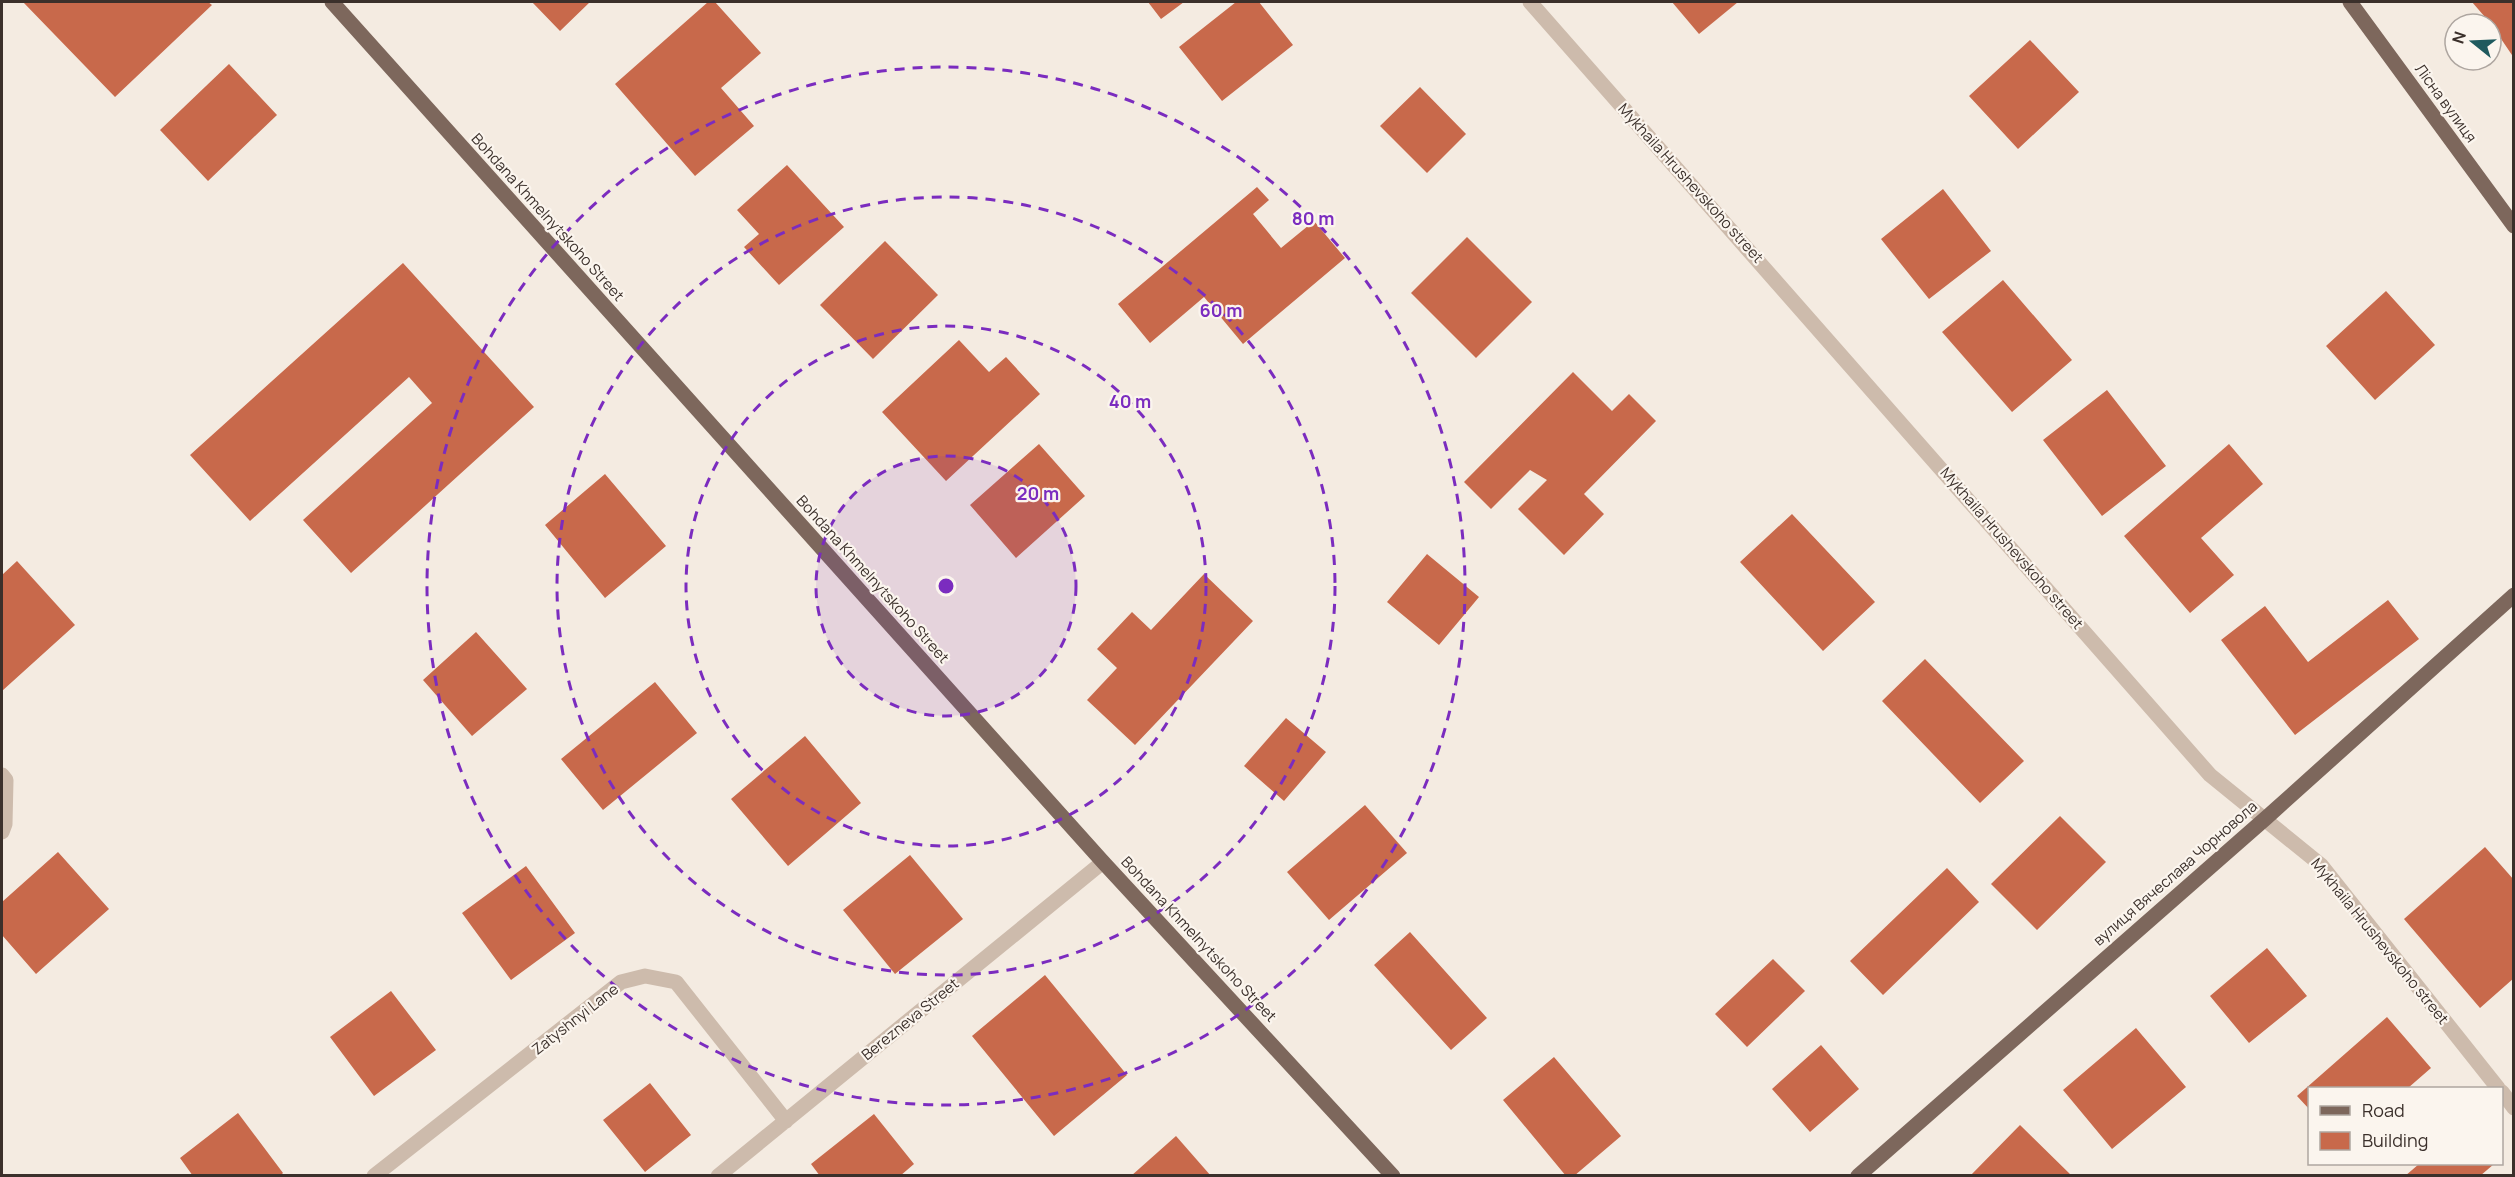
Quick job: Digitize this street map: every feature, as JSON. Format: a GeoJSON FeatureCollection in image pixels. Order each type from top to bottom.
{"type":"FeatureCollection","features":[{"type":"Feature","properties":{"kind":"main road","name":"Bohdana Khmelnytskoho Street"},"geometry":{"type":"LineString","coordinates":[[332,2],[1102,862],[1393,1176]]}},
{"type":"Feature","properties":{"kind":"main road","name":"Лісна вулиця"},"geometry":{"type":"LineString","coordinates":[[2350,2],[2514,226]]}},
{"type":"Feature","properties":{"kind":"main road","name":"вулиця Вячеслава Чорновола"},"geometry":{"type":"LineString","coordinates":[[1858,1176],[2266,818],[2514,595]]}},
{"type":"Feature","properties":{"kind":"street","name":"Mykhaila Hrushevskoho street"},"geometry":{"type":"LineString","coordinates":[[1530,2],[2210,775],[2266,818],[2321,865],[2496,1087]]}},
{"type":"Feature","properties":{"kind":"street"},"geometry":{"type":"LineString","coordinates":[[2,775],[6,780],[5,824],[2,832]]}},
{"type":"Feature","properties":{"kind":"street","name":"Berezneva Street"},"geometry":{"type":"LineString","coordinates":[[718,1176],[1102,862]]}},
{"type":"Feature","properties":{"kind":"street","name":"Zatyshnyi Lane"},"geometry":{"type":"LineString","coordinates":[[374,1176],[621,982],[645,976],[676,982],[786,1121]]}},
{"type":"Feature","properties":{"kind":"street"},"geometry":{"type":"LineString","coordinates":[[2503,1093],[2514,1108]]}},
{"type":"Feature","properties":{"kind":"building"},"geometry":{"type":"Polygon","coordinates":[[[23,2],[208,2],[212,5],[115,97],[23,2]]]}},
{"type":"Feature","properties":{"kind":"building"},"geometry":{"type":"Polygon","coordinates":[[[532,2],[590,2],[560,31],[532,2]]]}},
{"type":"Feature","properties":{"kind":"building"},"geometry":{"type":"Polygon","coordinates":[[[708,2],[715,2],[761,53],[721,88],[754,126],[695,176],[615,84],[708,2]]]}},
{"type":"Feature","properties":{"kind":"building"},"geometry":{"type":"Polygon","coordinates":[[[1148,2],[1184,2],[1161,19],[1148,2]]]}},
{"type":"Feature","properties":{"kind":"building"},"geometry":{"type":"Polygon","coordinates":[[[1236,2],[1259,2],[1293,45],[1222,101],[1179,47],[1236,2]]]}},
{"type":"Feature","properties":{"kind":"building"},"geometry":{"type":"Polygon","coordinates":[[[1672,2],[1738,2],[1699,34],[1672,2]]]}},
{"type":"Feature","properties":{"kind":"building"},"geometry":{"type":"Polygon","coordinates":[[[2472,2],[2514,2],[2514,58],[2503,42],[2503,12],[2481,12],[2472,2]]]}},
{"type":"Feature","properties":{"kind":"building"},"geometry":{"type":"Polygon","coordinates":[[[2030,40],[2079,92],[2018,149],[1969,96],[2030,40]]]}},
{"type":"Feature","properties":{"kind":"building"},"geometry":{"type":"Polygon","coordinates":[[[229,64],[277,115],[208,181],[160,130],[229,64]]]}},
{"type":"Feature","properties":{"kind":"building"},"geometry":{"type":"Polygon","coordinates":[[[1420,87],[1466,134],[1427,173],[1380,126],[1420,87]]]}},
{"type":"Feature","properties":{"kind":"building"},"geometry":{"type":"Polygon","coordinates":[[[787,165],[844,227],[779,285],[744,247],[759,234],[737,210],[787,165]]]}},
{"type":"Feature","properties":{"kind":"building"},"geometry":{"type":"Polygon","coordinates":[[[1257,187],[1269,200],[1253,214],[1281,248],[1314,221],[1345,258],[1243,344],[1204,297],[1150,343],[1118,304],[1257,187]]]}},
{"type":"Feature","properties":{"kind":"building"},"geometry":{"type":"Polygon","coordinates":[[[1943,189],[1991,251],[1929,299],[1881,239],[1943,189]]]}},
{"type":"Feature","properties":{"kind":"building"},"geometry":{"type":"Polygon","coordinates":[[[1467,237],[1532,302],[1476,358],[1411,293],[1467,237]]]}},
{"type":"Feature","properties":{"kind":"building"},"geometry":{"type":"Polygon","coordinates":[[[885,241],[938,295],[873,359],[820,305],[885,241]]]}},
{"type":"Feature","properties":{"kind":"building"},"geometry":{"type":"Polygon","coordinates":[[[403,263],[534,407],[351,573],[303,520],[432,403],[409,377],[250,521],[190,455],[403,263]]]}},
{"type":"Feature","properties":{"kind":"building"},"geometry":{"type":"Polygon","coordinates":[[[2003,280],[2072,360],[2012,412],[1942,332],[2003,280]]]}},
{"type":"Feature","properties":{"kind":"building"},"geometry":{"type":"Polygon","coordinates":[[[2386,291],[2435,345],[2375,400],[2326,346],[2386,291]]]}},
{"type":"Feature","properties":{"kind":"building"},"geometry":{"type":"Polygon","coordinates":[[[959,340],[989,372],[1006,357],[1040,394],[946,481],[882,412],[959,340]]]}},
{"type":"Feature","properties":{"kind":"building"},"geometry":{"type":"Polygon","coordinates":[[[1573,372],[1612,411],[1629,394],[1656,421],[1584,494],[1604,514],[1564,555],[1518,509],[1547,480],[1530,470],[1491,509],[1464,482],[1573,372]]]}},
{"type":"Feature","properties":{"kind":"building"},"geometry":{"type":"Polygon","coordinates":[[[2107,390],[2166,466],[2102,516],[2043,440],[2107,390]]]}},
{"type":"Feature","properties":{"kind":"building"},"geometry":{"type":"Polygon","coordinates":[[[1039,444],[1085,496],[1016,558],[970,505],[1039,444]]]}},
{"type":"Feature","properties":{"kind":"building"},"geometry":{"type":"Polygon","coordinates":[[[2229,444],[2263,484],[2201,538],[2234,575],[2190,613],[2124,536],[2229,444]]]}},
{"type":"Feature","properties":{"kind":"building"},"geometry":{"type":"Polygon","coordinates":[[[605,474],[666,546],[605,598],[545,525],[605,474]]]}},
{"type":"Feature","properties":{"kind":"building"},"geometry":{"type":"Polygon","coordinates":[[[1792,514],[1875,602],[1823,651],[1740,562],[1792,514]]]}},
{"type":"Feature","properties":{"kind":"building"},"geometry":{"type":"Polygon","coordinates":[[[1427,554],[1479,597],[1439,645],[1387,602],[1427,554]]]}},
{"type":"Feature","properties":{"kind":"building"},"geometry":{"type":"Polygon","coordinates":[[[17,561],[75,625],[2,691],[2,575],[17,561]]]}},
{"type":"Feature","properties":{"kind":"building"},"geometry":{"type":"Polygon","coordinates":[[[1204,574],[1253,621],[1135,745],[1087,700],[1117,668],[1097,649],[1132,612],[1151,630],[1204,574]]]}},
{"type":"Feature","properties":{"kind":"building"},"geometry":{"type":"Polygon","coordinates":[[[2388,600],[2419,639],[2295,735],[2221,640],[2265,606],[2308,662],[2388,600]]]}},
{"type":"Feature","properties":{"kind":"building"},"geometry":{"type":"Polygon","coordinates":[[[476,632],[527,689],[472,736],[423,680],[476,632]]]}},
{"type":"Feature","properties":{"kind":"building"},"geometry":{"type":"Polygon","coordinates":[[[1925,659],[2024,761],[1980,803],[1882,701],[1925,659]]]}},
{"type":"Feature","properties":{"kind":"building"},"geometry":{"type":"Polygon","coordinates":[[[655,682],[697,733],[603,810],[561,759],[655,682]]]}},
{"type":"Feature","properties":{"kind":"building"},"geometry":{"type":"Polygon","coordinates":[[[1286,718],[1326,752],[1284,801],[1244,766],[1286,718]]]}},
{"type":"Feature","properties":{"kind":"building"},"geometry":{"type":"Polygon","coordinates":[[[805,736],[861,803],[788,866],[731,799],[805,736]]]}},
{"type":"Feature","properties":{"kind":"building"},"geometry":{"type":"Polygon","coordinates":[[[1365,805],[1407,853],[1329,920],[1287,872],[1365,805]]]}},
{"type":"Feature","properties":{"kind":"building"},"geometry":{"type":"Polygon","coordinates":[[[2060,816],[2106,862],[2037,930],[1991,884],[2060,816]]]}},
{"type":"Feature","properties":{"kind":"building"},"geometry":{"type":"Polygon","coordinates":[[[2485,847],[2514,880],[2514,978],[2480,1008],[2404,919],[2485,847]]]}},
{"type":"Feature","properties":{"kind":"building"},"geometry":{"type":"Polygon","coordinates":[[[58,852],[109,909],[36,974],[2,935],[2,902],[58,852]]]}},
{"type":"Feature","properties":{"kind":"building"},"geometry":{"type":"Polygon","coordinates":[[[910,855],[963,919],[895,974],[843,910],[910,855]]]}},
{"type":"Feature","properties":{"kind":"building"},"geometry":{"type":"Polygon","coordinates":[[[526,866],[575,933],[511,980],[462,913],[526,866]]]}},
{"type":"Feature","properties":{"kind":"building"},"geometry":{"type":"Polygon","coordinates":[[[1947,868],[1979,902],[1883,995],[1850,961],[1947,868]]]}},
{"type":"Feature","properties":{"kind":"building"},"geometry":{"type":"Polygon","coordinates":[[[1410,932],[1487,1018],[1451,1050],[1374,965],[1410,932]]]}},
{"type":"Feature","properties":{"kind":"building"},"geometry":{"type":"Polygon","coordinates":[[[2267,948],[2307,996],[2249,1043],[2210,996],[2267,948]]]}},
{"type":"Feature","properties":{"kind":"building"},"geometry":{"type":"Polygon","coordinates":[[[1773,959],[1805,991],[1747,1047],[1715,1014],[1773,959]]]}},
{"type":"Feature","properties":{"kind":"building"},"geometry":{"type":"Polygon","coordinates":[[[1045,975],[1127,1075],[1054,1136],[972,1036],[1045,975]]]}},
{"type":"Feature","properties":{"kind":"building"},"geometry":{"type":"Polygon","coordinates":[[[391,991],[436,1050],[374,1096],[330,1037],[391,991]]]}},
{"type":"Feature","properties":{"kind":"building"},"geometry":{"type":"Polygon","coordinates":[[[2387,1017],[2431,1068],[2409,1087],[2308,1087],[2308,1108],[2297,1096],[2387,1017]]]}},
{"type":"Feature","properties":{"kind":"building"},"geometry":{"type":"Polygon","coordinates":[[[2136,1028],[2186,1087],[2112,1149],[2063,1090],[2136,1028]]]}},
{"type":"Feature","properties":{"kind":"building"},"geometry":{"type":"Polygon","coordinates":[[[1821,1045],[1859,1089],[1810,1132],[1772,1089],[1821,1045]]]}},
{"type":"Feature","properties":{"kind":"building"},"geometry":{"type":"Polygon","coordinates":[[[1554,1057],[1621,1136],[1574,1176],[1566,1176],[1503,1100],[1554,1057]]]}},
{"type":"Feature","properties":{"kind":"building"},"geometry":{"type":"Polygon","coordinates":[[[650,1083],[691,1135],[645,1172],[603,1120],[650,1083]]]}},
{"type":"Feature","properties":{"kind":"building"},"geometry":{"type":"Polygon","coordinates":[[[238,1113],[283,1173],[280,1176],[193,1176],[180,1158],[238,1113]]]}},
{"type":"Feature","properties":{"kind":"building"},"geometry":{"type":"Polygon","coordinates":[[[874,1114],[914,1164],[900,1176],[820,1176],[811,1164],[874,1114]]]}},
{"type":"Feature","properties":{"kind":"building"},"geometry":{"type":"Polygon","coordinates":[[[2020,1125],[2072,1176],[1970,1176],[2020,1125]]]}},
{"type":"Feature","properties":{"kind":"building"},"geometry":{"type":"Polygon","coordinates":[[[1176,1136],[1211,1176],[1131,1176],[1176,1136]]]}},
{"type":"Feature","properties":{"kind":"building"},"geometry":{"type":"Polygon","coordinates":[[[2418,1165],[2493,1165],[2480,1176],[2405,1176],[2418,1165]]]}}]}
